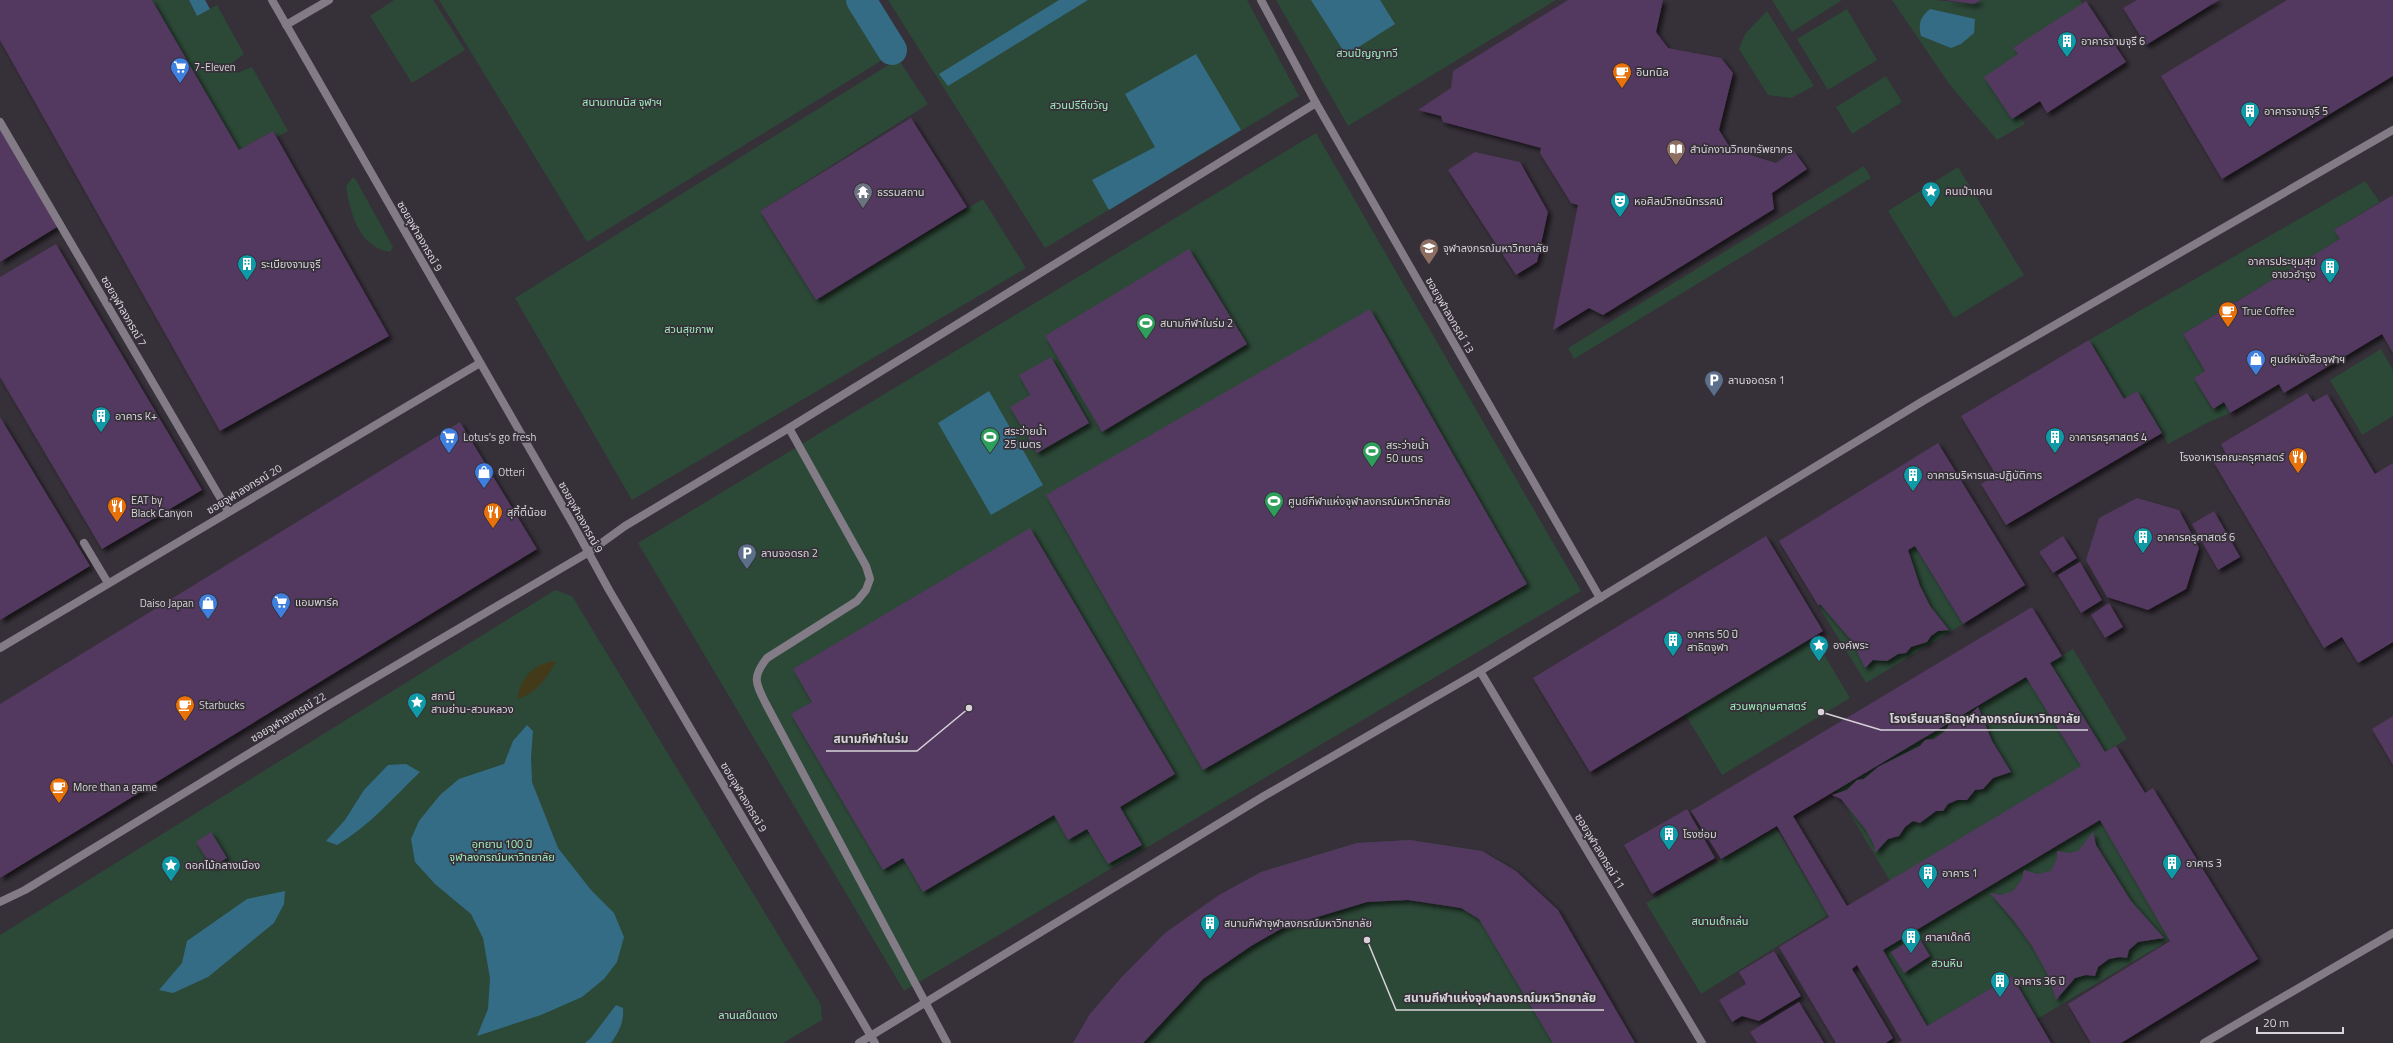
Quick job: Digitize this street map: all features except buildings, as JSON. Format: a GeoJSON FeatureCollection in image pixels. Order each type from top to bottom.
{"type":"FeatureCollection","features":[{"type":"Feature","properties":{"kind":"street","name":"ซอยจุฬาลงกรณ์ 9"},"geometry":{"type":"LineString","coordinates":[[272,0],[588,552],[608,590],[873,1040]]}},
{"type":"Feature","properties":{"kind":"street"},"geometry":{"type":"LineString","coordinates":[[286,25],[329,0]]}},
{"type":"Feature","properties":{"kind":"street","name":"ซอยจุฬาลงกรณ์ 13"},"geometry":{"type":"LineString","coordinates":[[1261,0],[1316,104],[1600,598]]}},
{"type":"Feature","properties":{"kind":"street","name":"ซอยจุฬาลงกรณ์ 22"},"geometry":{"type":"LineString","coordinates":[[0,902],[25,890],[332,703],[588,552],[619,530],[789,428],[1316,104]]}},
{"type":"Feature","properties":{"kind":"street","name":"ซอยจุฬาลงกรณ์ 7"},"geometry":{"type":"LineString","coordinates":[[0,122],[40,194],[228,511]]}},
{"type":"Feature","properties":{"kind":"street"},"geometry":{"type":"LineString","coordinates":[[859,1043],[873,1040],[926,1004],[1264,796],[1480,671],[1923,400],[2393,130]]}},
{"type":"Feature","properties":{"kind":"street","name":"ซอยจุฬาลงกรณ์ 20"},"geometry":{"type":"LineString","coordinates":[[0,648],[228,511],[480,363]]}},
{"type":"Feature","properties":{"kind":"street"},"geometry":{"type":"LineString","coordinates":[[789,428],[866,566],[870,579],[866,590],[857,601],[766,658],[756,671],[757,682],[766,704],[947,1043]]}},
{"type":"Feature","properties":{"kind":"street"},"geometry":{"type":"LineString","coordinates":[[84,543],[108,583]]}},
{"type":"Feature","properties":{"kind":"street","name":"ซอยจุฬาลงกรณ์ 11"},"geometry":{"type":"LineString","coordinates":[[1480,671],[1702,1043]]}},
{"type":"Feature","properties":{"kind":"street"},"geometry":{"type":"LineString","coordinates":[[2204,1043],[2393,933]]}},
{"type":"Feature","properties":{"kind":"green space"},"geometry":{"type":"Polygon","coordinates":[[[152,0],[189,0],[197,16],[217,5],[244,54],[232,63],[237,73],[252,67],[288,131],[277,137],[273,131],[239,150],[152,0]]]}},
{"type":"Feature","properties":{"kind":"green space"},"geometry":{"type":"Polygon","coordinates":[[[394,0],[433,0],[465,50],[412,83],[370,16],[394,0]]]}},
{"type":"Feature","properties":{"kind":"green space","name":"สนามเทนนิส จุฬาฯ"},"geometry":{"type":"Polygon","coordinates":[[[439,0],[848,0],[884,59],[587,242],[439,0]]]}},
{"type":"Feature","properties":{"kind":"green space","name":"สวนปรีดีขวัญ"},"geometry":{"type":"Polygon","coordinates":[[[888,0],[1247,0],[1299,96],[1045,248],[888,0]]]}},
{"type":"Feature","properties":{"kind":"green space","name":"สวนปัญญาทวี"},"geometry":{"type":"Polygon","coordinates":[[[1276,0],[1556,0],[1348,126],[1276,0]]]}},
{"type":"Feature","properties":{"kind":"green space"},"geometry":{"type":"Polygon","coordinates":[[[1772,0],[1842,0],[1792,32],[1772,0]]]}},
{"type":"Feature","properties":{"kind":"green space"},"geometry":{"type":"Polygon","coordinates":[[[1892,0],[1936,0],[1974,4],[1981,0],[2080,0],[2089,13],[1996,81],[2025,124],[1997,140],[1950,85],[1892,0]]]}},
{"type":"Feature","properties":{"kind":"green space"},"geometry":{"type":"Polygon","coordinates":[[[1847,9],[1877,60],[1828,90],[1797,39],[1847,9]]]}},
{"type":"Feature","properties":{"kind":"green space"},"geometry":{"type":"Polygon","coordinates":[[[1767,11],[1814,86],[1791,98],[1768,95],[1739,49],[1745,34],[1767,11]]]}},
{"type":"Feature","properties":{"kind":"green space","name":"สวนสุขภาพ"},"geometry":{"type":"Polygon","coordinates":[[[898,59],[928,104],[760,211],[816,300],[983,199],[1026,268],[632,500],[515,298],[898,59]]]}},
{"type":"Feature","properties":{"kind":"green space"},"geometry":{"type":"Polygon","coordinates":[[[1886,76],[1902,102],[1852,134],[1836,107],[1886,76]]]}},
{"type":"Feature","properties":{"kind":"green space"},"geometry":{"type":"Polygon","coordinates":[[[1316,133],[1581,591],[904,991],[638,543],[1316,133]]]}},
{"type":"Feature","properties":{"kind":"green space"},"geometry":{"type":"Polygon","coordinates":[[[1864,166],[1871,178],[1574,359],[1568,348],[1864,166]]]}},
{"type":"Feature","properties":{"kind":"green space"},"geometry":{"type":"Polygon","coordinates":[[[1958,167],[2024,275],[1954,318],[1888,211],[1958,167]]]}},
{"type":"Feature","properties":{"kind":"green space"},"geometry":{"type":"Polygon","coordinates":[[[353,177],[393,247],[390,252],[379,249],[370,243],[363,236],[353,217],[346,186],[353,177]]]}},
{"type":"Feature","properties":{"kind":"green space"},"geometry":{"type":"Polygon","coordinates":[[[2365,181],[2380,202],[2334,230],[2340,239],[2183,334],[2205,371],[2194,378],[2212,409],[2224,402],[2230,413],[2209,422],[2168,444],[2137,391],[2124,399],[2089,340],[2365,181]]]}},
{"type":"Feature","properties":{"kind":"green space"},"geometry":{"type":"Polygon","coordinates":[[[2381,349],[2393,370],[2393,416],[2362,435],[2330,380],[2381,349]]]}},
{"type":"Feature","properties":{"kind":"green space"},"geometry":{"type":"Polygon","coordinates":[[[1915,546],[1963,624],[1866,683],[1818,605],[1915,546]]]}},
{"type":"Feature","properties":{"kind":"green space","name":"อุทยาน 100 ปี จุฬาลงกรณ์มหาวิทยาลัย"},"geometry":{"type":"Polygon","coordinates":[[[555,590],[572,596],[821,1005],[822,1020],[783,1043],[0,1043],[0,935],[555,590]]]}},
{"type":"Feature","properties":{"kind":"green space","name":"สวนพฤกษศาสตร์"},"geometry":{"type":"Polygon","coordinates":[[[1813,636],[1850,698],[1722,775],[1685,714],[1813,636]]]}},
{"type":"Feature","properties":{"kind":"green space"},"geometry":{"type":"Polygon","coordinates":[[[2073,649],[2127,739],[1890,881],[1836,790],[2073,649]]]}},
{"type":"Feature","properties":{"kind":"green space","name":"สวนหิน"},"geometry":{"type":"Polygon","coordinates":[[[2100,820],[2171,939],[2037,1019],[2012,976],[1927,1026],[1883,950],[2100,820]]]}},
{"type":"Feature","properties":{"kind":"green space","name":"สนามเด็กเล่น"},"geometry":{"type":"Polygon","coordinates":[[[1776,828],[1828,915],[1701,994],[1646,903],[1776,828]]]}},
{"type":"Feature","properties":{"kind":"green space"},"geometry":{"type":"Polygon","coordinates":[[[1410,840],[1482,851],[1516,871],[1558,910],[1635,1043],[1073,1043],[1090,1014],[1121,978],[1165,933],[1261,872],[1357,843],[1410,840]]]}},
{"type":"Feature","properties":{"kind":"sand"},"geometry":{"type":"Polygon","coordinates":[[[557,661],[545,679],[535,689],[524,697],[517,699],[522,684],[530,672],[541,665],[557,661]]]}},
{"type":"Feature","properties":{"kind":"water"},"geometry":{"type":"Polygon","coordinates":[[[189,0],[205,0],[210,9],[197,16],[189,0]]]}},
{"type":"Feature","properties":{"kind":"water"},"geometry":{"type":"Polygon","coordinates":[[[1059,0],[1088,0],[948,86],[939,74],[1059,0]]]}},
{"type":"Feature","properties":{"kind":"water"},"geometry":{"type":"Polygon","coordinates":[[[1311,0],[1380,0],[1395,24],[1346,55],[1311,0]]]}},
{"type":"Feature","properties":{"kind":"water"},"geometry":{"type":"Polygon","coordinates":[[[1930,9],[1975,19],[1974,33],[1961,44],[1951,48],[1921,36],[1920,24],[1922,18],[1930,9]]]}},
{"type":"Feature","properties":{"kind":"water"},"geometry":{"type":"Polygon","coordinates":[[[1196,54],[1241,130],[1109,210],[1092,180],[1155,147],[1125,94],[1196,54]]]}},
{"type":"Feature","properties":{"kind":"water","name":"สระว่ายน้ำ 25 เมตร"},"geometry":{"type":"Polygon","coordinates":[[[989,391],[1043,485],[991,515],[938,423],[989,391]]]}},
{"type":"Feature","properties":{"kind":"water"},"geometry":{"type":"Polygon","coordinates":[[[527,725],[533,731],[531,757],[532,782],[558,848],[591,890],[614,913],[624,937],[617,962],[604,979],[582,997],[541,1015],[477,1036],[488,1009],[490,978],[483,938],[471,914],[435,884],[415,862],[411,839],[419,821],[440,795],[459,779],[504,764],[513,741],[527,725]]]}},
{"type":"Feature","properties":{"kind":"water"},"geometry":{"type":"Polygon","coordinates":[[[406,764],[420,772],[360,829],[337,845],[326,841],[345,820],[364,790],[388,765],[406,764]]]}},
{"type":"Feature","properties":{"kind":"water"},"geometry":{"type":"Polygon","coordinates":[[[285,891],[284,904],[274,923],[208,977],[173,993],[159,990],[182,963],[187,941],[247,899],[285,891]]]}},
{"type":"Feature","properties":{"kind":"water"},"geometry":{"type":"Polygon","coordinates":[[[616,1005],[623,1008],[623,1018],[619,1031],[611,1043],[585,1043],[591,1038],[616,1005]]]}},
{"type":"Feature","properties":{"kind":"waterway"},"geometry":{"type":"LineString","coordinates":[[861,0],[892,50]]}},
{"type":"Feature","properties":{"kind":"place","name":"อาคารจามจุรี 6"},"geometry":{"type":"Point","coordinates":[2067,58]}},
{"type":"Feature","properties":{"kind":"place","name":"7-Eleven"},"geometry":{"type":"Point","coordinates":[180,84]}},
{"type":"Feature","properties":{"kind":"place","name":"อินทนิล"},"geometry":{"type":"Point","coordinates":[1622,89]}},
{"type":"Feature","properties":{"kind":"place","name":"อาคารจามจุรี 5"},"geometry":{"type":"Point","coordinates":[2250,128]}},
{"type":"Feature","properties":{"kind":"place","name":"สำนักงานวิทยทรัพยากร"},"geometry":{"type":"Point","coordinates":[1676,166]}},
{"type":"Feature","properties":{"kind":"place","name":"คนเป่าแคน"},"geometry":{"type":"Point","coordinates":[1931,208]}},
{"type":"Feature","properties":{"kind":"place","name":"ธรรมสถาน"},"geometry":{"type":"Point","coordinates":[863,209]}},
{"type":"Feature","properties":{"kind":"place","name":"หอศิลปวิทยนิทรรศน์"},"geometry":{"type":"Point","coordinates":[1620,218]}},
{"type":"Feature","properties":{"kind":"place","name":"จุฬาลงกรณ์มหาวิทยาลัย"},"geometry":{"type":"Point","coordinates":[1429,265]}},
{"type":"Feature","properties":{"kind":"place","name":"ระเบียงจามจุรี"},"geometry":{"type":"Point","coordinates":[247,281]}},
{"type":"Feature","properties":{"kind":"place","name":"อาคารประชุมสุข อาชวอำรุง"},"geometry":{"type":"Point","coordinates":[2330,284]}},
{"type":"Feature","properties":{"kind":"place","name":"True Coffee"},"geometry":{"type":"Point","coordinates":[2228,328]}},
{"type":"Feature","properties":{"kind":"place","name":"สนามกีฬาในร่ม 2"},"geometry":{"type":"Point","coordinates":[1146,340]}},
{"type":"Feature","properties":{"kind":"place","name":"ศูนย์หนังสือจุฬาฯ"},"geometry":{"type":"Point","coordinates":[2256,376]}},
{"type":"Feature","properties":{"kind":"place","name":"ลานจอดรถ 1"},"geometry":{"type":"Point","coordinates":[1714,397]}},
{"type":"Feature","properties":{"kind":"place","name":"อาคาร K+"},"geometry":{"type":"Point","coordinates":[101,433]}},
{"type":"Feature","properties":{"kind":"place","name":"Lotus's go fresh"},"geometry":{"type":"Point","coordinates":[449,454]}},
{"type":"Feature","properties":{"kind":"place","name":"สระว่ายน้ำ 25 เมตร"},"geometry":{"type":"Point","coordinates":[990,454]}},
{"type":"Feature","properties":{"kind":"place","name":"อาคารครุศาสตร์ 4"},"geometry":{"type":"Point","coordinates":[2055,454]}},
{"type":"Feature","properties":{"kind":"place","name":"สระว่ายน้ำ 50 เมตร"},"geometry":{"type":"Point","coordinates":[1372,468]}},
{"type":"Feature","properties":{"kind":"place","name":"โรงอาหารคณะครุศาสตร์"},"geometry":{"type":"Point","coordinates":[2298,474]}},
{"type":"Feature","properties":{"kind":"place","name":"Otteri"},"geometry":{"type":"Point","coordinates":[484,489]}},
{"type":"Feature","properties":{"kind":"place","name":"อาคารบริหารและปฏิบัติการ"},"geometry":{"type":"Point","coordinates":[1913,492]}},
{"type":"Feature","properties":{"kind":"place","name":"ศูนย์กีฬาแห่งจุฬาลงกรณ์มหาวิทยาลัย"},"geometry":{"type":"Point","coordinates":[1274,518]}},
{"type":"Feature","properties":{"kind":"place","name":"EAT by Black Canyon"},"geometry":{"type":"Point","coordinates":[117,523]}},
{"type":"Feature","properties":{"kind":"place","name":"สุกี้ตี๋น้อย"},"geometry":{"type":"Point","coordinates":[493,529]}},
{"type":"Feature","properties":{"kind":"place","name":"อาคารครุศาสตร์ 6"},"geometry":{"type":"Point","coordinates":[2143,554]}},
{"type":"Feature","properties":{"kind":"place","name":"ลานจอดรถ 2"},"geometry":{"type":"Point","coordinates":[747,570]}},
{"type":"Feature","properties":{"kind":"place","name":"แอมพาร์ค"},"geometry":{"type":"Point","coordinates":[281,619]}},
{"type":"Feature","properties":{"kind":"place","name":"Daiso Japan"},"geometry":{"type":"Point","coordinates":[208,620]}},
{"type":"Feature","properties":{"kind":"place","name":"อาคาร 50 ปี สาธิตจุฬา"},"geometry":{"type":"Point","coordinates":[1673,657]}},
{"type":"Feature","properties":{"kind":"place","name":"องค์พระ"},"geometry":{"type":"Point","coordinates":[1819,662]}},
{"type":"Feature","properties":{"kind":"place","name":"สนามกีฬาในร่ม"},"geometry":{"type":"Point","coordinates":[969,708]}},
{"type":"Feature","properties":{"kind":"place","name":"โรงเรียนสาธิตจุฬาลงกรณ์มหาวิทยาลัย"},"geometry":{"type":"Point","coordinates":[1821,712]}},
{"type":"Feature","properties":{"kind":"place","name":"สถานี สามย่าน-สวนหลวง"},"geometry":{"type":"Point","coordinates":[417,719]}},
{"type":"Feature","properties":{"kind":"place","name":"Starbucks"},"geometry":{"type":"Point","coordinates":[185,722]}},
{"type":"Feature","properties":{"kind":"place","name":"More than a game"},"geometry":{"type":"Point","coordinates":[59,804]}},
{"type":"Feature","properties":{"kind":"place","name":"โรงซ่อม"},"geometry":{"type":"Point","coordinates":[1669,851]}},
{"type":"Feature","properties":{"kind":"place","name":"อาคาร 3"},"geometry":{"type":"Point","coordinates":[2172,880]}},
{"type":"Feature","properties":{"kind":"place","name":"ดอกไม้กลางเมือง"},"geometry":{"type":"Point","coordinates":[171,882]}},
{"type":"Feature","properties":{"kind":"place","name":"อาคาร 1"},"geometry":{"type":"Point","coordinates":[1928,890]}},
{"type":"Feature","properties":{"kind":"place","name":"สนามกีฬาจุฬาลงกรณ์มหาวิทยาลัย"},"geometry":{"type":"Point","coordinates":[1210,940]}},
{"type":"Feature","properties":{"kind":"place","name":"สนามกีฬาแห่งจุฬาลงกรณ์มหาวิทยาลัย"},"geometry":{"type":"Point","coordinates":[1367,940]}},
{"type":"Feature","properties":{"kind":"place","name":"ศาลาเด็กดี"},"geometry":{"type":"Point","coordinates":[1911,954]}},
{"type":"Feature","properties":{"kind":"place","name":"อาคาร 36 ปี"},"geometry":{"type":"Point","coordinates":[2000,998]}},
{"type":"Feature","properties":{"kind":"park label","name":"ลานเสม็ดแดง"},"geometry":{"type":"Point","coordinates":[748,1015]}}]}
